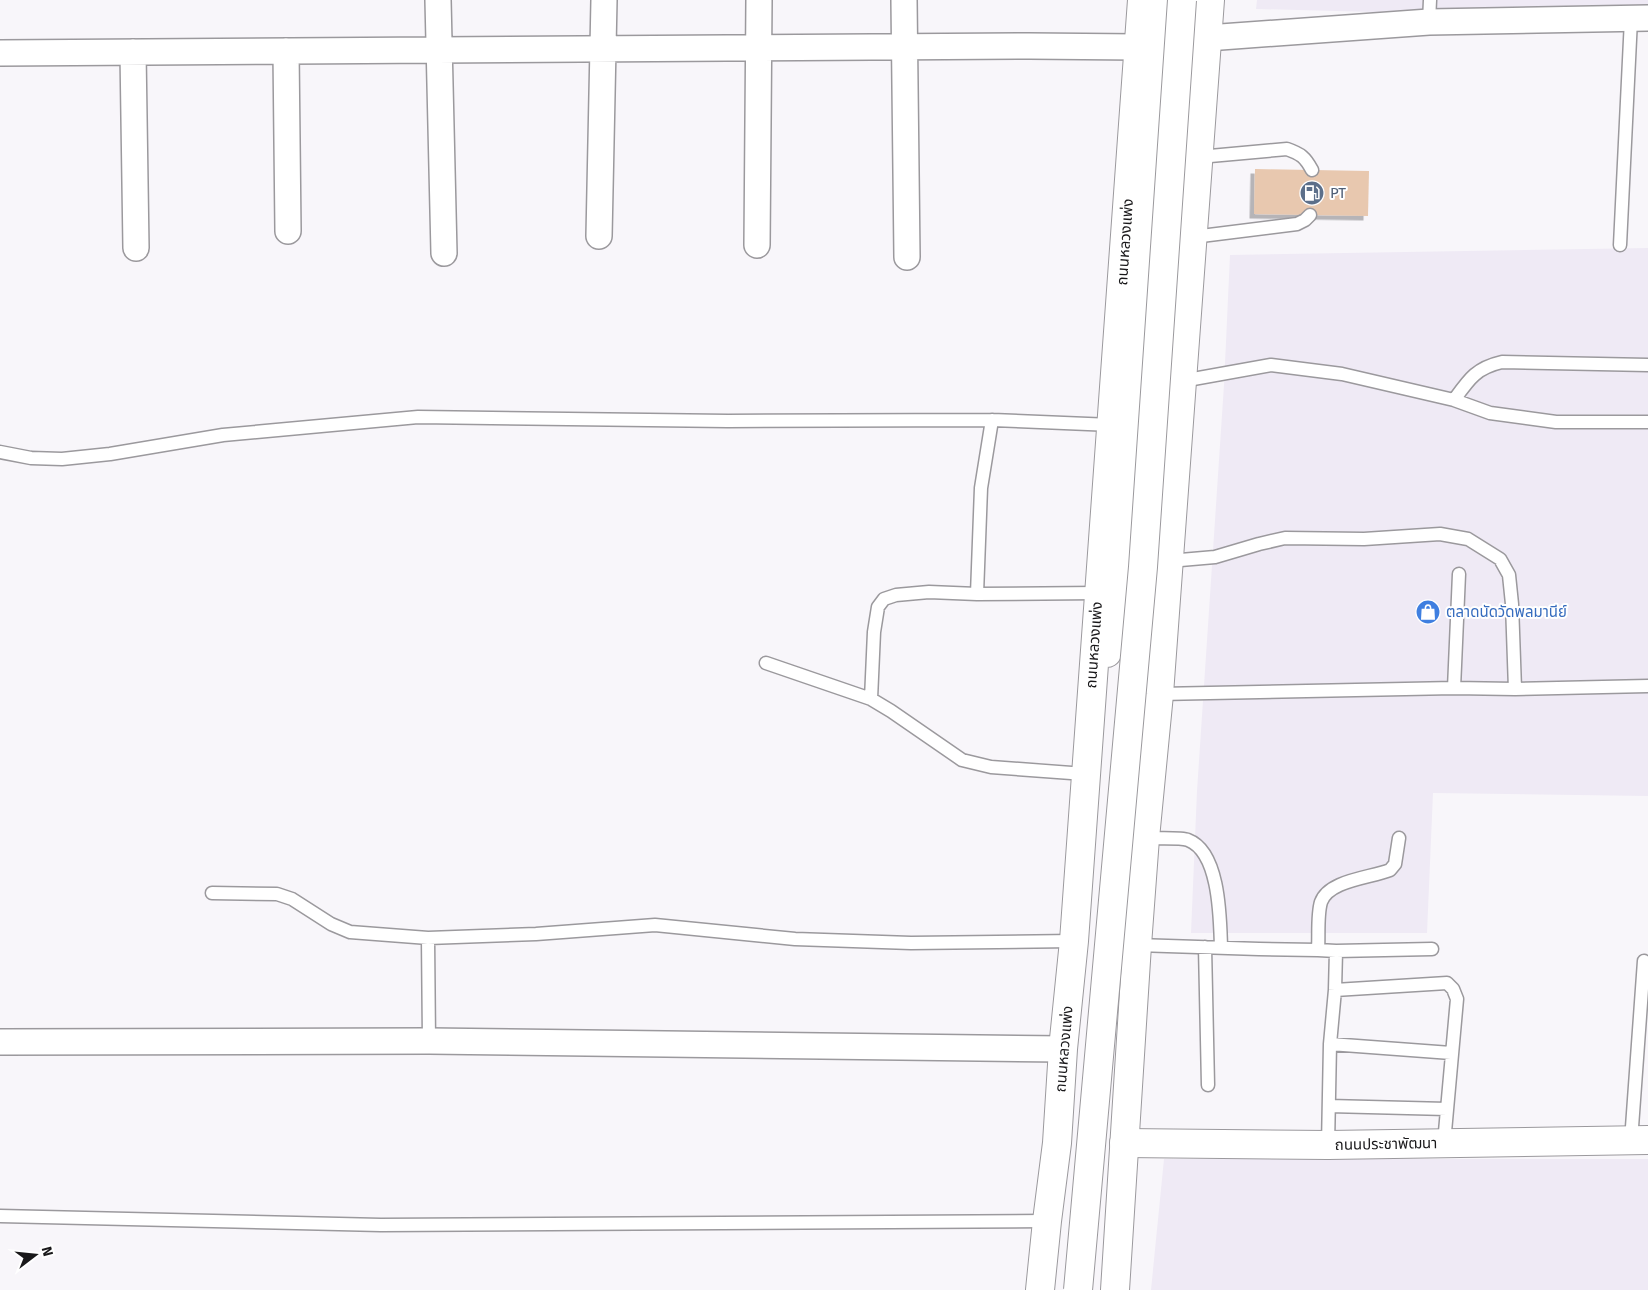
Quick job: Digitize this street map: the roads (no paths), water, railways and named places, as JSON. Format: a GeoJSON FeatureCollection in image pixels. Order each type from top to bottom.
{"type":"FeatureCollection","features":[{"type":"Feature","properties":{"kind":"main road","name":"ถนนหลวงแพ่ง"},"geometry":{"type":"LineString","coordinates":[[1040,1290],[1046,1221],[1057,1143],[1063,1049],[1074,940],[1142,0]]}},
{"type":"Feature","properties":{"kind":"main road"},"geometry":{"type":"LineString","coordinates":[[1088,735],[1120,598],[1128,540],[1166,0]]}},
{"type":"Feature","properties":{"kind":"main road"},"geometry":{"type":"LineString","coordinates":[[1078,1290],[1143,567],[1182,0]]}},
{"type":"Feature","properties":{"kind":"main road"},"geometry":{"type":"LineString","coordinates":[[1116,1290],[1137,945],[1159,694],[1210,0]]}},
{"type":"Feature","properties":{"kind":"main road","name":"ถนนประชาพัฒนา"},"geometry":{"type":"LineString","coordinates":[[1057,1143],[1328,1145],[1640,1140]]}},
{"type":"Feature","properties":{"kind":"street"},"geometry":{"type":"LineString","coordinates":[[438,0],[444,253]]}},
{"type":"Feature","properties":{"kind":"street"},"geometry":{"type":"LineString","coordinates":[[599,236],[604,0]]}},
{"type":"Feature","properties":{"kind":"street"},"geometry":{"type":"LineString","coordinates":[[757,245],[758,0]]}},
{"type":"Feature","properties":{"kind":"street"},"geometry":{"type":"LineString","coordinates":[[904,0],[908,257]]}},
{"type":"Feature","properties":{"kind":"street"},"geometry":{"type":"LineString","coordinates":[[1207,38],[1430,11],[1640,18]]}},
{"type":"Feature","properties":{"kind":"street"},"geometry":{"type":"LineString","coordinates":[[0,53],[905,46],[1138,47]]}},
{"type":"Feature","properties":{"kind":"street"},"geometry":{"type":"LineString","coordinates":[[286,51],[288,231]]}},
{"type":"Feature","properties":{"kind":"street"},"geometry":{"type":"LineString","coordinates":[[132,52],[136,248]]}},
{"type":"Feature","properties":{"kind":"street"},"geometry":{"type":"LineString","coordinates":[[0,1042],[429,1041],[1063,1049]]}},
{"type":"Feature","properties":{"kind":"lane"},"geometry":{"type":"LineString","coordinates":[[1620,245],[1640,18]]}},
{"type":"Feature","properties":{"kind":"lane"},"geometry":{"type":"LineString","coordinates":[[1199,157],[1287,149],[1306,159],[1312,170]]}},
{"type":"Feature","properties":{"kind":"lane"},"geometry":{"type":"LineString","coordinates":[[1193,237],[1297,224],[1310,215]]}},
{"type":"Feature","properties":{"kind":"lane"},"geometry":{"type":"LineString","coordinates":[[1454,400],[1471,377],[1487,366],[1502,362],[1648,365]]}},
{"type":"Feature","properties":{"kind":"lane"},"geometry":{"type":"LineString","coordinates":[[1182,381],[1271,365],[1342,374],[1454,400],[1490,413],[1556,422],[1648,422]]}},
{"type":"Feature","properties":{"kind":"lane"},"geometry":{"type":"LineString","coordinates":[[0,452],[31,458],[62,459],[110,454],[223,435],[418,417],[728,421],[992,420],[1112,424]]}},
{"type":"Feature","properties":{"kind":"lane"},"geometry":{"type":"LineString","coordinates":[[977,594],[981,488],[992,420]]}},
{"type":"Feature","properties":{"kind":"lane"},"geometry":{"type":"LineString","coordinates":[[1169,561],[1215,557],[1285,538],[1364,539],[1440,534],[1468,539],[1500,559],[1509,575],[1512,604],[1514,689]]}},
{"type":"Feature","properties":{"kind":"lane"},"geometry":{"type":"LineString","coordinates":[[1454,688],[1459,574]]}},
{"type":"Feature","properties":{"kind":"lane"},"geometry":{"type":"LineString","coordinates":[[870,700],[874,632],[878,607],[884,599],[896,595],[929,592],[977,594],[1098,593]]}},
{"type":"Feature","properties":{"kind":"lane"},"geometry":{"type":"LineString","coordinates":[[766,663],[870,700],[891,711],[962,760],[991,767],[1085,774]]}},
{"type":"Feature","properties":{"kind":"lane"},"geometry":{"type":"LineString","coordinates":[[1159,694],[1648,686]]}},
{"type":"Feature","properties":{"kind":"lane"},"geometry":{"type":"LineString","coordinates":[[1145,838],[1188,840],[1202,850],[1211,868],[1218,895],[1221,947]]}},
{"type":"Feature","properties":{"kind":"lane"},"geometry":{"type":"LineString","coordinates":[[1318,950],[1321,904],[1325,894],[1337,886],[1390,870],[1395,864],[1399,838]]}},
{"type":"Feature","properties":{"kind":"lane"},"geometry":{"type":"LineString","coordinates":[[212,893],[277,894],[292,899],[331,924],[350,932],[428,938],[536,934],[655,925],[796,939],[910,943],[1074,940]]}},
{"type":"Feature","properties":{"kind":"lane"},"geometry":{"type":"LineString","coordinates":[[428,938],[429,1041]]}},
{"type":"Feature","properties":{"kind":"lane"},"geometry":{"type":"LineString","coordinates":[[1137,945],[1336,951],[1432,949]]}},
{"type":"Feature","properties":{"kind":"lane"},"geometry":{"type":"LineString","coordinates":[[1206,947],[1208,1085]]}},
{"type":"Feature","properties":{"kind":"lane"},"geometry":{"type":"LineString","coordinates":[[1328,1145],[1330,1044],[1335,990],[1336,951]]}},
{"type":"Feature","properties":{"kind":"lane"},"geometry":{"type":"LineString","coordinates":[[1640,1140],[1644,961]]}},
{"type":"Feature","properties":{"kind":"lane"},"geometry":{"type":"LineString","coordinates":[[1335,990],[1447,983],[1453,989],[1457,999],[1444,1143]]}},
{"type":"Feature","properties":{"kind":"lane"},"geometry":{"type":"LineString","coordinates":[[1330,1044],[1451,1053]]}},
{"type":"Feature","properties":{"kind":"lane"},"geometry":{"type":"LineString","coordinates":[[1328,1106],[1447,1109]]}},
{"type":"Feature","properties":{"kind":"lane"},"geometry":{"type":"LineString","coordinates":[[0,1216],[22,1215],[381,1225],[1046,1221]]}},
{"type":"Feature","properties":{"kind":"place","name":"PT"},"geometry":{"type":"Point","coordinates":[1312,193]}},
{"type":"Feature","properties":{"kind":"place","name":"ตลาดนัดวัดพลมานีย์"},"geometry":{"type":"Point","coordinates":[1428,612]}}]}
